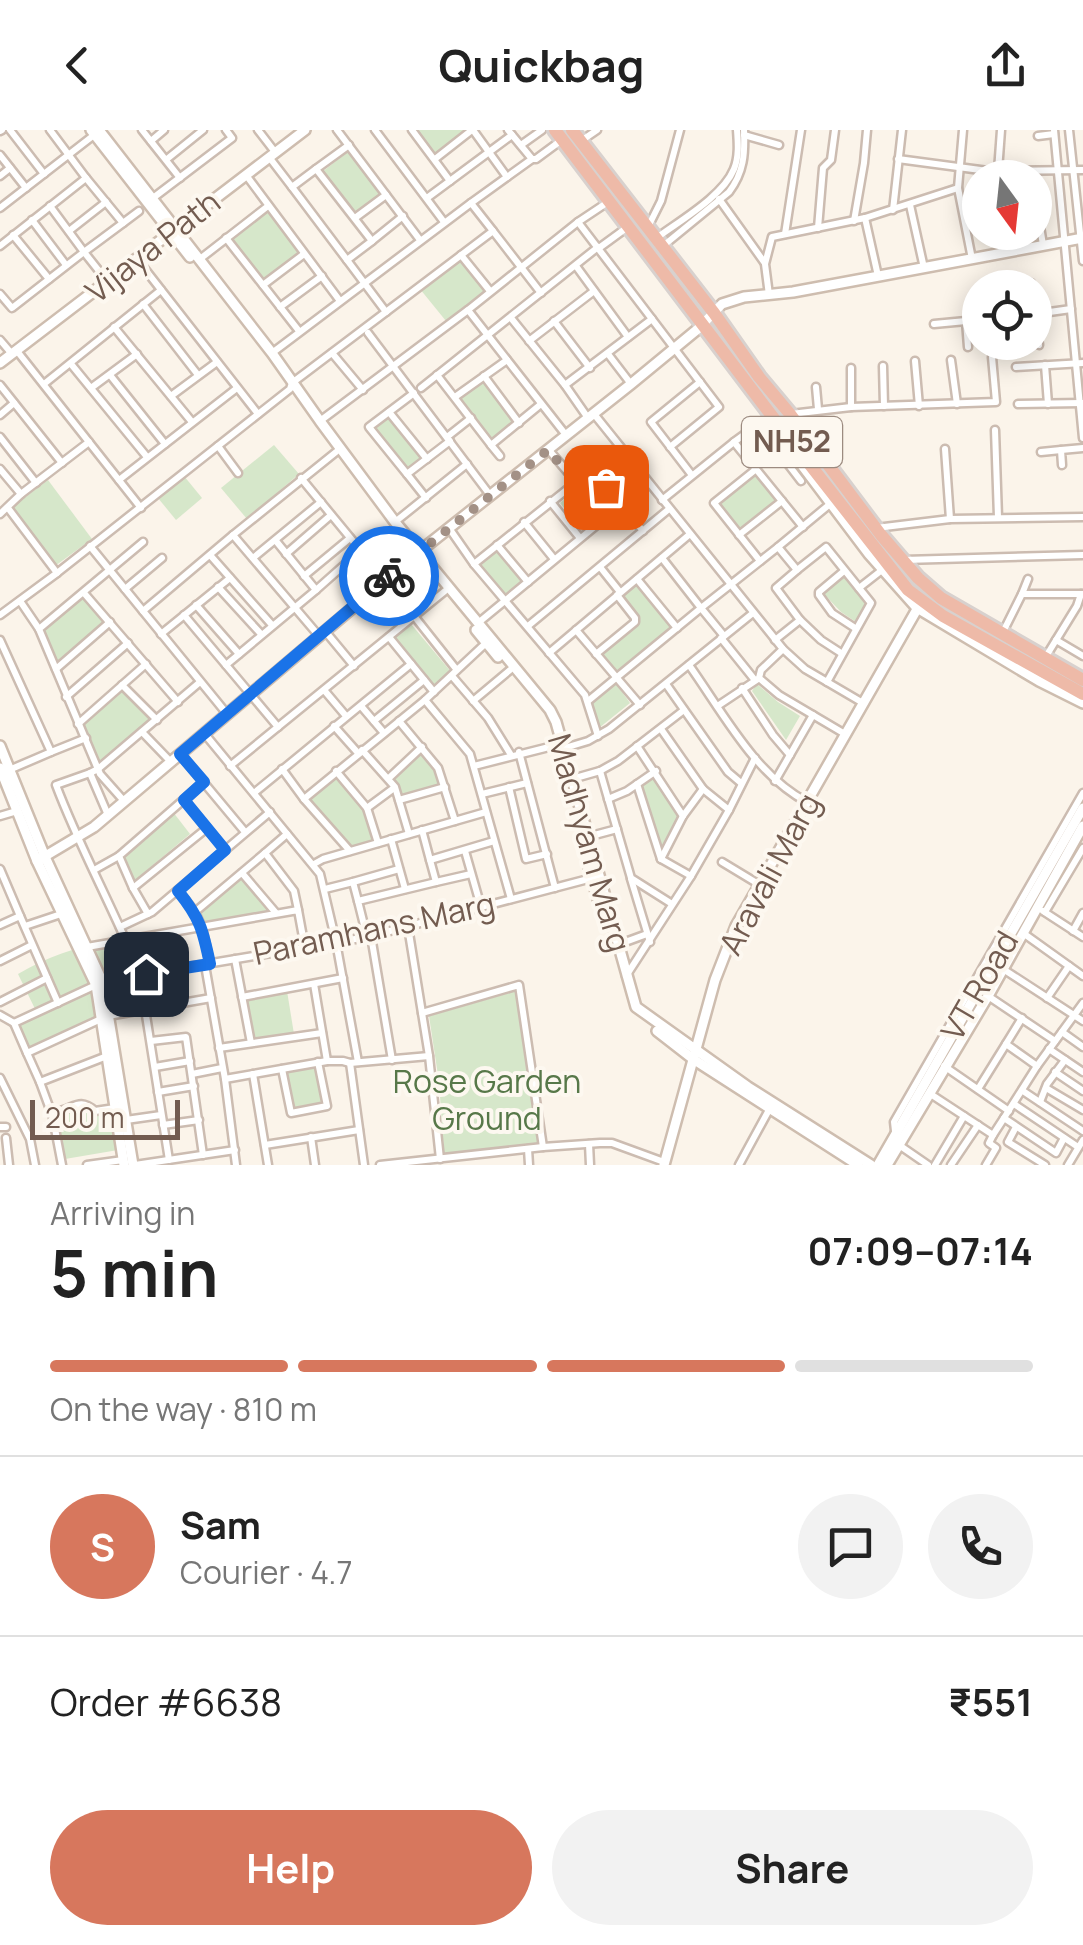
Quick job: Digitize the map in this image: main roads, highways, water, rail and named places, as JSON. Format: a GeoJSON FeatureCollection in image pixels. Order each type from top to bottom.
{"type":"FeatureCollection","features":[{"type":"Feature","properties":{"kind":"highway","name":"NH52"},"geometry":{"type":"LineString","coordinates":[[555,134],[705,321],[919,605],[1083,694]]}},
{"type":"Feature","properties":{"kind":"highway","name":"NH52"},"geometry":{"type":"LineString","coordinates":[[576,136],[656,237],[705,321],[790,414],[918,578],[942,598],[1083,680]]}},
{"type":"Feature","properties":{"kind":"park label","name":"Rose Garden Ground"},"geometry":{"type":"Point","coordinates":[487,1100]}}]}
